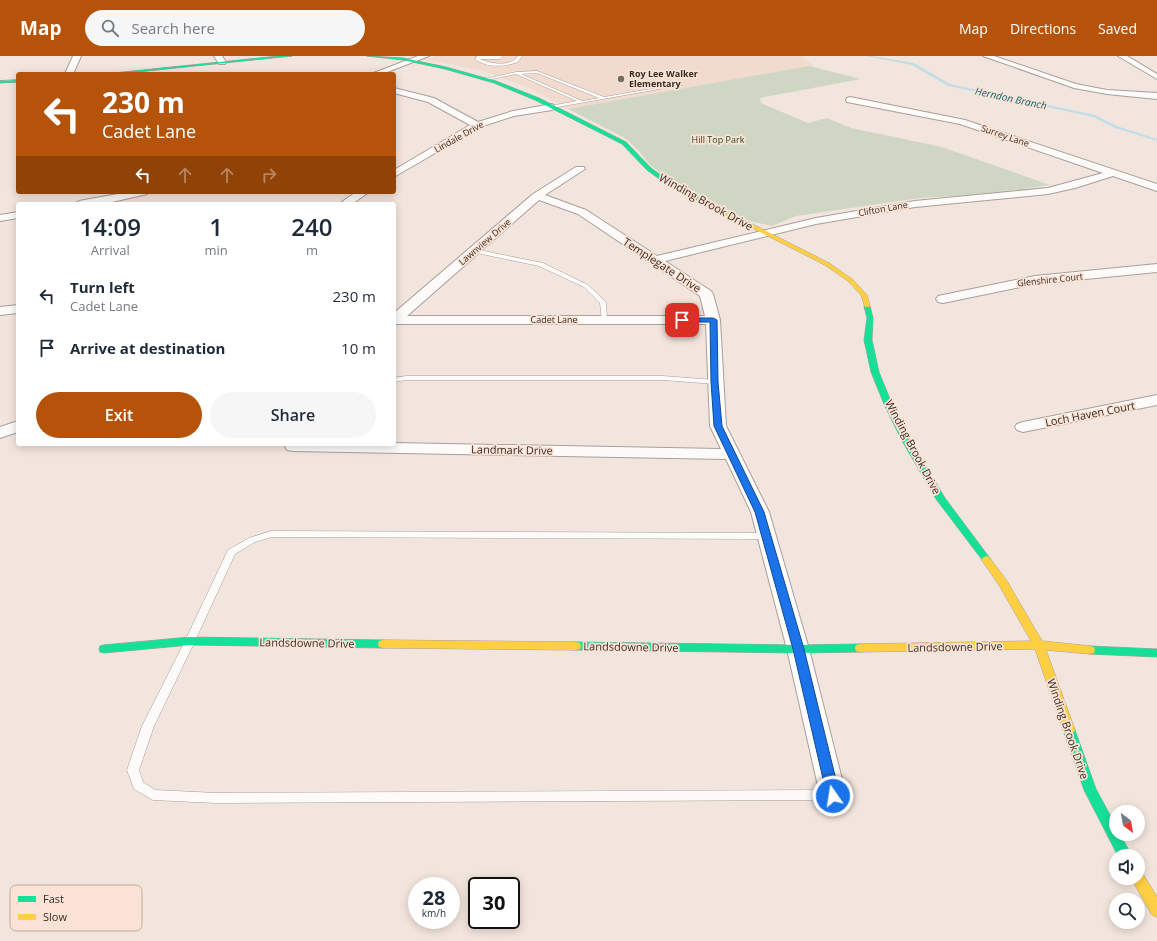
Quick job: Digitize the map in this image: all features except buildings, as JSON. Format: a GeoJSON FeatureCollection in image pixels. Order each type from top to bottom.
{"type":"FeatureCollection","features":[{"type":"Feature","properties":{"kind":"street"},"geometry":{"type":"LineString","coordinates":[[70,72],[76,56]]}},
{"type":"Feature","properties":{"kind":"street"},"geometry":{"type":"LineString","coordinates":[[121,72],[220,59],[290,56]]}},
{"type":"Feature","properties":{"kind":"street","name":"Winding Brook Drive"},"geometry":{"type":"LineString","coordinates":[[369,56],[411,60],[446,68],[487,79],[519,91],[624,143],[649,170],[668,182],[766,234],[828,264],[850,280],[864,295],[870,318],[868,340],[875,372],[905,438],[941,499],[1003,583],[1039,645],[1090,790],[1121,849]]}},
{"type":"Feature","properties":{"kind":"street"},"geometry":{"type":"LineString","coordinates":[[380,72],[425,56]]}},
{"type":"Feature","properties":{"kind":"street"},"geometry":{"type":"LineString","coordinates":[[987,56],[1049,79],[1074,86],[1107,92],[1157,96]]}},
{"type":"Feature","properties":{"kind":"street"},"geometry":{"type":"LineString","coordinates":[[1122,56],[1157,77]]}},
{"type":"Feature","properties":{"kind":"street"},"geometry":{"type":"LineString","coordinates":[[0,82],[16,81]]}},
{"type":"Feature","properties":{"kind":"street"},"geometry":{"type":"LineString","coordinates":[[396,91],[432,100],[477,125]]}},
{"type":"Feature","properties":{"kind":"street","name":"Surrey Lane"},"geometry":{"type":"LineString","coordinates":[[850,100],[962,122],[1157,188]]}},
{"type":"Feature","properties":{"kind":"street","name":"Lindale Drive"},"geometry":{"type":"LineString","coordinates":[[396,173],[477,125],[513,114],[552,107]]}},
{"type":"Feature","properties":{"kind":"street","name":"Lawnview Drive"},"geometry":{"type":"LineString","coordinates":[[396,318],[538,196],[580,169]]}},
{"type":"Feature","properties":{"kind":"street","name":"Clifton Lane"},"geometry":{"type":"LineString","coordinates":[[656,260],[816,221],[908,205],[1048,191],[1071,186],[1113,173]]}},
{"type":"Feature","properties":{"kind":"street"},"geometry":{"type":"LineString","coordinates":[[109,202],[136,194]]}},
{"type":"Feature","properties":{"kind":"street"},"geometry":{"type":"LineString","coordinates":[[347,202],[361,194]]}},
{"type":"Feature","properties":{"kind":"street","name":"Templegate Drive"},"geometry":{"type":"LineString","coordinates":[[538,196],[582,212],[706,294],[713,320],[718,426],[760,512],[798,649],[833,796]]}},
{"type":"Feature","properties":{"kind":"street"},"geometry":{"type":"LineString","coordinates":[[0,218],[16,215]]}},
{"type":"Feature","properties":{"kind":"street","name":"Glenshire Court"},"geometry":{"type":"LineString","coordinates":[[944,299],[1048,278],[1089,276],[1157,268]]}},
{"type":"Feature","properties":{"kind":"street"},"geometry":{"type":"LineString","coordinates":[[0,311],[16,309]]}},
{"type":"Feature","properties":{"kind":"street","name":"Cadet Lane"},"geometry":{"type":"LineString","coordinates":[[396,320],[713,320]]}},
{"type":"Feature","properties":{"kind":"street","name":"Loch Haven Court"},"geometry":{"type":"LineString","coordinates":[[1023,427],[1157,400]]}},
{"type":"Feature","properties":{"kind":"street"},"geometry":{"type":"LineString","coordinates":[[0,434],[16,427]]}},
{"type":"Feature","properties":{"kind":"street","name":"Landmark Drive"},"geometry":{"type":"LineString","coordinates":[[294,446],[732,454]]}},
{"type":"Feature","properties":{"kind":"street","name":"Landsdowne Drive"},"geometry":{"type":"LineString","coordinates":[[104,649],[190,641],[798,649],[1039,645],[1103,651],[1157,653]]}},
{"type":"Feature","properties":{"kind":"street"},"geometry":{"type":"LineString","coordinates":[[1142,885],[1157,910]]}},
{"type":"Feature","properties":{"kind":"lane"},"geometry":{"type":"LineString","coordinates":[[501,56],[500,58],[478,57],[478,62],[504,64],[516,61],[520,56]]}},
{"type":"Feature","properties":{"kind":"lane"},"geometry":{"type":"LineString","coordinates":[[487,79],[530,71],[543,73],[604,98]]}},
{"type":"Feature","properties":{"kind":"lane"},"geometry":{"type":"LineString","coordinates":[[516,74],[582,102]]}},
{"type":"Feature","properties":{"kind":"lane"},"geometry":{"type":"LineString","coordinates":[[552,107],[680,85]]}},
{"type":"Feature","properties":{"kind":"lane"},"geometry":{"type":"LineString","coordinates":[[474,251],[542,264],[586,286],[603,302],[604,320]]}},
{"type":"Feature","properties":{"kind":"lane"},"geometry":{"type":"LineString","coordinates":[[396,380],[406,378],[663,378],[715,382]]}},
{"type":"Feature","properties":{"kind":"lane"},"geometry":{"type":"LineString","coordinates":[[767,536],[271,534],[252,540],[231,552],[190,641],[148,726],[133,770],[138,785],[153,795],[216,798],[833,796]]}},
{"type":"Feature","properties":{"kind":"shaded area","name":"Roy Lee Walker Elementary"},"geometry":{"type":"Polygon","coordinates":[[[437,56],[803,56],[814,66],[568,109],[527,87],[483,71],[427,60],[437,56]]]}},
{"type":"Feature","properties":{"kind":"green space","name":"Hill Top Park"},"geometry":{"type":"Polygon","coordinates":[[[809,66],[861,79],[760,98],[761,103],[808,123],[827,118],[851,128],[942,147],[1050,185],[988,194],[920,198],[796,216],[772,226],[749,221],[662,174],[649,164],[638,150],[625,138],[568,109],[809,66]]]}},
{"type":"Feature","properties":{"kind":"waterway","name":"Herndon Branch"},"geometry":{"type":"LineString","coordinates":[[867,56],[913,64],[949,85],[1094,116],[1116,127],[1157,140]]}},
{"type":"Feature","properties":{"kind":"traffic: fast"},"geometry":{"type":"LineString","coordinates":[[126,72],[290,56]]}},
{"type":"Feature","properties":{"kind":"traffic: fast"},"geometry":{"type":"LineString","coordinates":[[369,56],[403,59],[446,68],[495,82],[537,99],[624,143],[649,169],[667,182],[699,199]]}},
{"type":"Feature","properties":{"kind":"traffic: fast"},"geometry":{"type":"LineString","coordinates":[[0,82],[16,81]]}},
{"type":"Feature","properties":{"kind":"traffic: fast"},"geometry":{"type":"LineString","coordinates":[[867,306],[870,318],[868,340],[875,372],[888,404],[905,439],[941,499],[986,559]]}},
{"type":"Feature","properties":{"kind":"traffic: fast"},"geometry":{"type":"LineString","coordinates":[[104,649],[190,641],[383,644]]}},
{"type":"Feature","properties":{"kind":"traffic: fast"},"geometry":{"type":"LineString","coordinates":[[576,646],[798,649],[860,648]]}},
{"type":"Feature","properties":{"kind":"traffic: fast"},"geometry":{"type":"LineString","coordinates":[[1090,650],[1157,653]]}},
{"type":"Feature","properties":{"kind":"traffic: fast"},"geometry":{"type":"LineString","coordinates":[[1069,730],[1090,790],[1121,849]]}},
{"type":"Feature","properties":{"kind":"traffic: slow"},"geometry":{"type":"LineString","coordinates":[[699,199],[827,264],[850,280],[864,295],[867,306]]}},
{"type":"Feature","properties":{"kind":"traffic: slow"},"geometry":{"type":"LineString","coordinates":[[986,559],[1003,583],[1039,645],[1069,730]]}},
{"type":"Feature","properties":{"kind":"traffic: slow"},"geometry":{"type":"LineString","coordinates":[[383,644],[576,646]]}},
{"type":"Feature","properties":{"kind":"traffic: slow"},"geometry":{"type":"LineString","coordinates":[[860,648],[1039,645],[1090,650]]}},
{"type":"Feature","properties":{"kind":"traffic: slow"},"geometry":{"type":"LineString","coordinates":[[1142,885],[1157,910]]}},
{"type":"Feature","properties":{"kind":"place","name":"Roy Lee Walker Elementary"},"geometry":{"type":"Point","coordinates":[621,79]}},
{"type":"Feature","properties":{"kind":"route"},"geometry":{"type":"LineString","coordinates":[[682,320],[713,320],[718,426],[760,512],[798,649],[833,796]]}}]}
